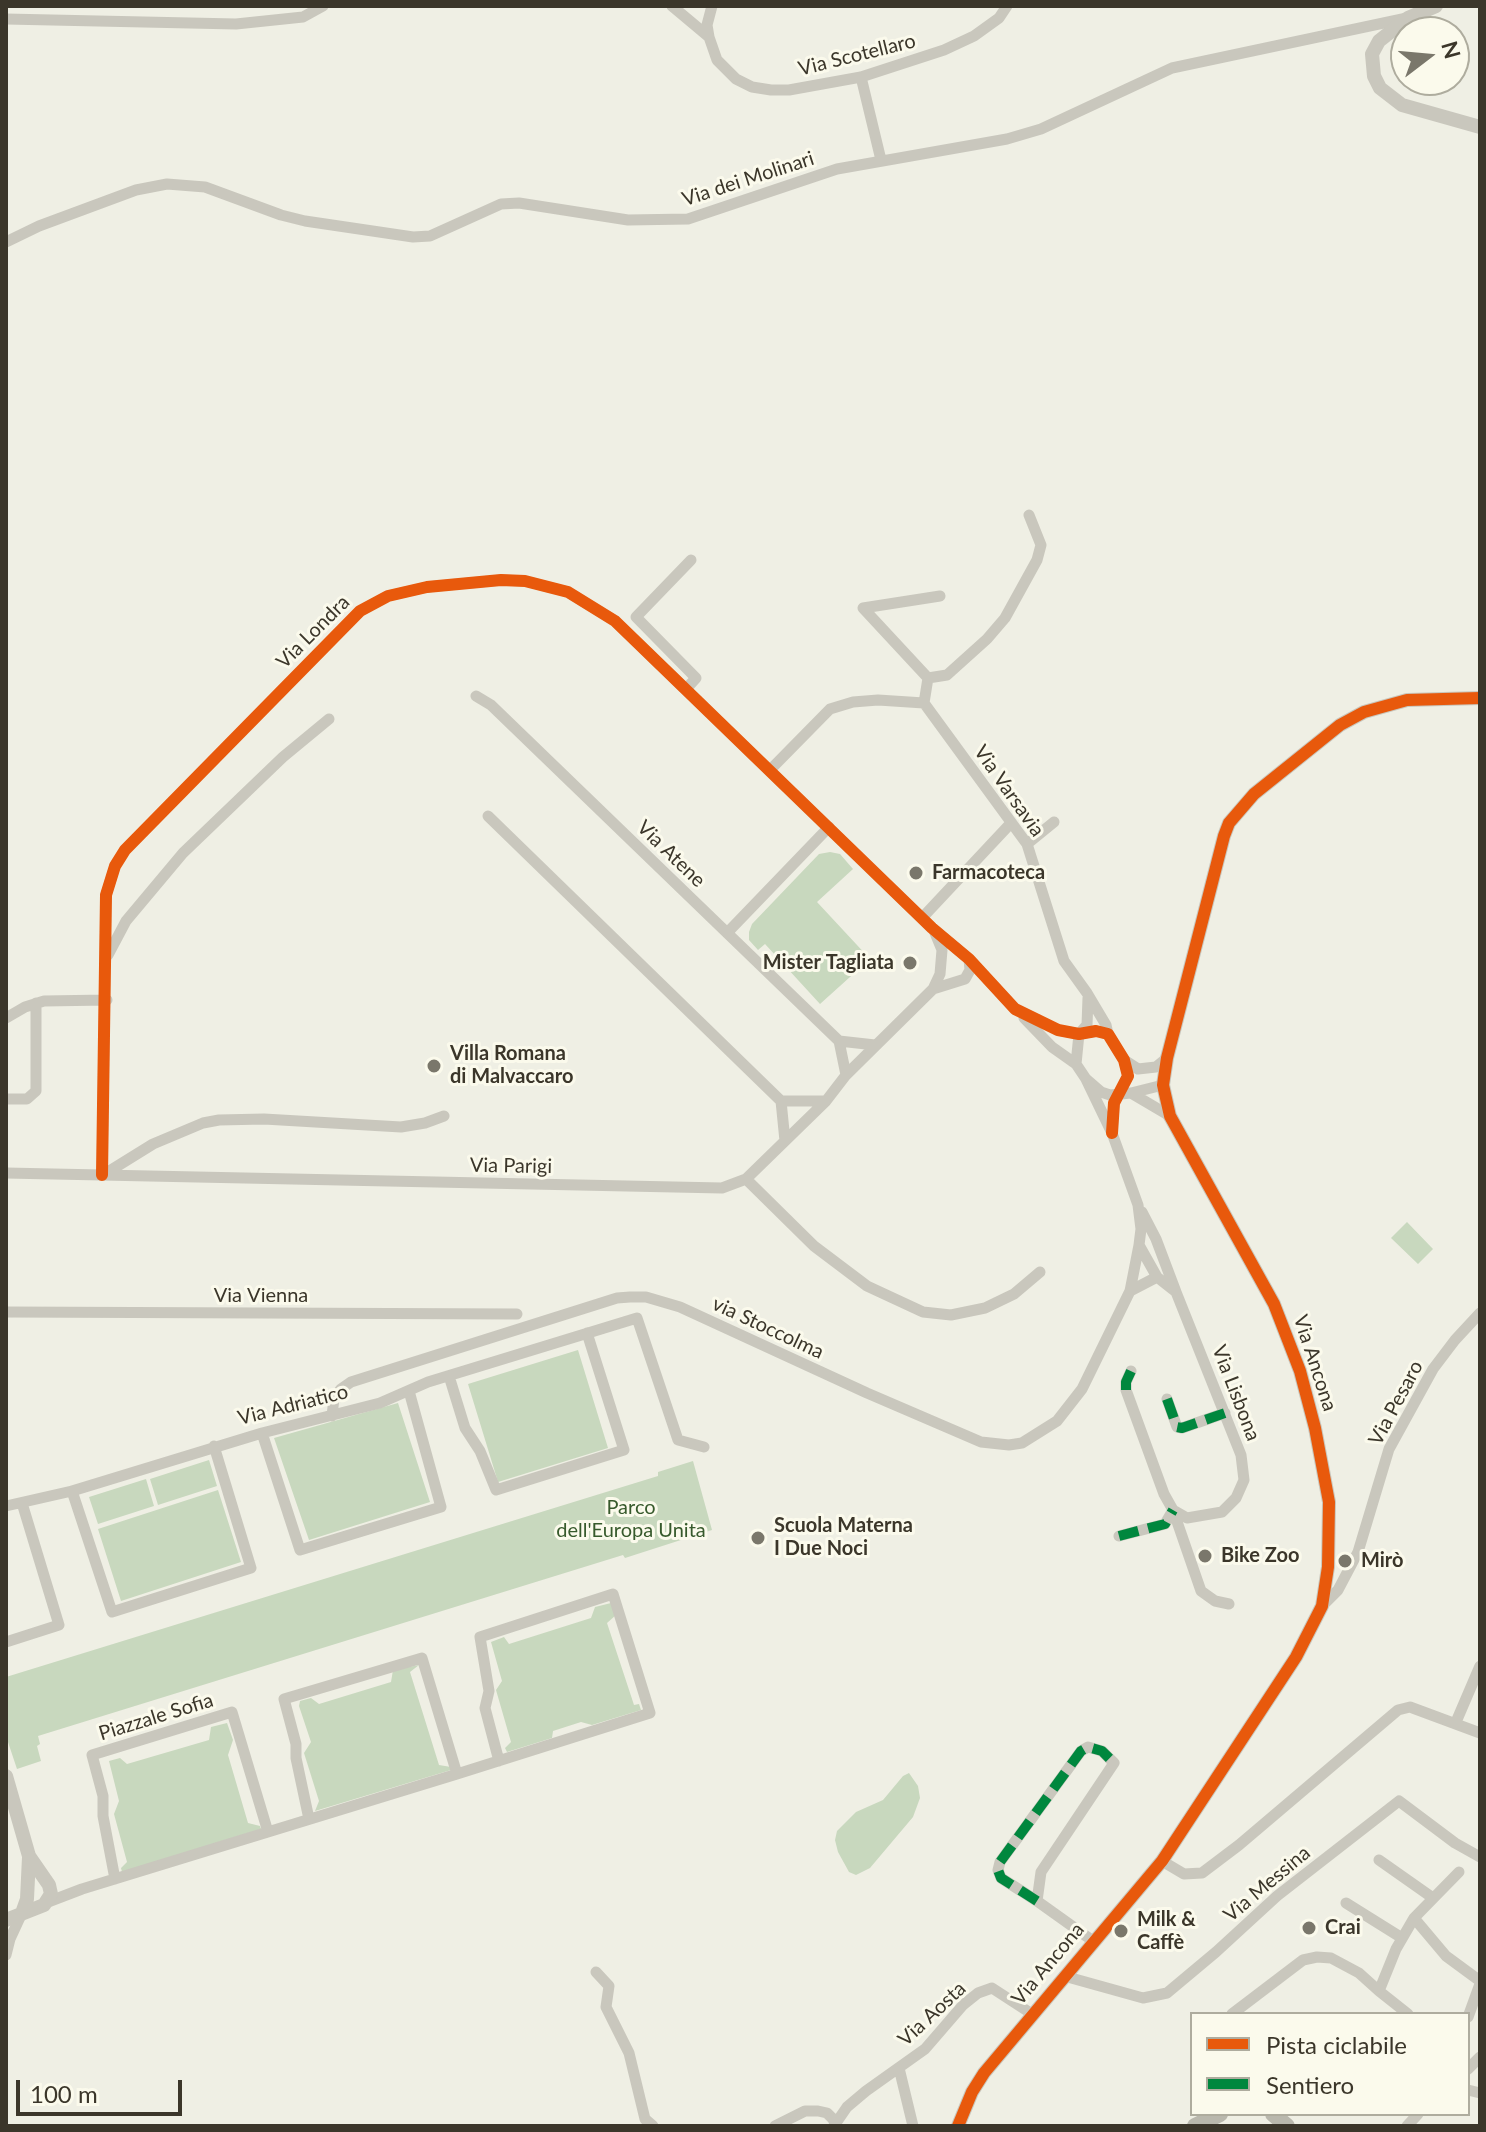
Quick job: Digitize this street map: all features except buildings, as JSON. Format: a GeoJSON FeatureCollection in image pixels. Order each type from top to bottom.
{"type":"FeatureCollection","features":[{"type":"Feature","properties":{"kind":"main road"},"geometry":{"type":"LineString","coordinates":[[1195,2126],[1216,2116]]}},
{"type":"Feature","properties":{"kind":"street"},"geometry":{"type":"LineString","coordinates":[[6,19],[236,24],[303,17],[323,6]]}},
{"type":"Feature","properties":{"kind":"street"},"geometry":{"type":"LineString","coordinates":[[672,6],[709,37]]}},
{"type":"Feature","properties":{"kind":"street"},"geometry":{"type":"LineString","coordinates":[[709,37],[707,25],[712,6]]}},
{"type":"Feature","properties":{"kind":"street","name":"Via Scotellaro"},"geometry":{"type":"LineString","coordinates":[[709,37],[717,60],[726,71],[752,87],[789,90],[861,77],[944,50],[974,36],[999,18],[1007,6]]}},
{"type":"Feature","properties":{"kind":"street"},"geometry":{"type":"LineString","coordinates":[[1413,16],[1436,6]]}},
{"type":"Feature","properties":{"kind":"street","name":"Via dei Molinari"},"geometry":{"type":"LineString","coordinates":[[6,242],[39,226],[136,190],[167,184],[205,187],[305,221],[413,237],[430,236],[501,204],[519,203],[628,220],[688,219],[713,213],[807,177],[881,160],[1007,139],[1082,111],[1132,84],[1172,68],[1390,22]]}},
{"type":"Feature","properties":{"kind":"street"},"geometry":{"type":"LineString","coordinates":[[1390,32],[1379,41],[1372,54],[1374,76],[1380,88],[1390,96]]}},
{"type":"Feature","properties":{"kind":"street"},"geometry":{"type":"LineString","coordinates":[[861,77],[881,160]]}},
{"type":"Feature","properties":{"kind":"street"},"geometry":{"type":"LineString","coordinates":[[1390,96],[1402,105],[1480,127]]}},
{"type":"Feature","properties":{"kind":"street"},"geometry":{"type":"LineString","coordinates":[[928,678],[947,675],[1005,618],[1037,560],[1041,545],[1029,515]]}},
{"type":"Feature","properties":{"kind":"street"},"geometry":{"type":"LineString","coordinates":[[687,688],[696,678],[636,617],[691,560]]}},
{"type":"Feature","properties":{"kind":"street","name":"Via Londra"},"geometry":{"type":"LineString","coordinates":[[102,1175],[107,1000],[106,895],[115,866],[125,850],[348,622],[376,601],[427,587],[501,580],[548,585],[568,592],[615,621],[932,928],[969,959]]}},
{"type":"Feature","properties":{"kind":"street"},"geometry":{"type":"LineString","coordinates":[[928,678],[863,608],[940,596]]}},
{"type":"Feature","properties":{"kind":"street"},"geometry":{"type":"LineString","coordinates":[[770,770],[830,709],[853,702],[878,700],[924,703],[928,678]]}},
{"type":"Feature","properties":{"kind":"street","name":"Via Atene"},"geometry":{"type":"LineString","coordinates":[[476,696],[491,705],[839,1041]]}},
{"type":"Feature","properties":{"kind":"street","name":"Via Ancona"},"geometry":{"type":"LineString","coordinates":[[958,2126],[972,2092],[984,2073],[1162,1861],[1296,1657],[1322,1606],[1328,1567],[1329,1502],[1300,1371],[1274,1304],[1170,1116],[1163,1085],[1167,1058],[1229,823],[1239,808],[1323,737],[1364,712],[1407,700],[1480,698]]}},
{"type":"Feature","properties":{"kind":"street","name":"Via Varsavia"},"geometry":{"type":"LineString","coordinates":[[924,703],[1027,844],[1064,961],[1087,993]]}},
{"type":"Feature","properties":{"kind":"street"},"geometry":{"type":"LineString","coordinates":[[105,959],[126,921],[183,853],[283,757],[329,719]]}},
{"type":"Feature","properties":{"kind":"street"},"geometry":{"type":"LineString","coordinates":[[488,816],[781,1101],[785,1141]]}},
{"type":"Feature","properties":{"kind":"street"},"geometry":{"type":"LineString","coordinates":[[1027,844],[1054,822]]}},
{"type":"Feature","properties":{"kind":"street"},"geometry":{"type":"LineString","coordinates":[[922,918],[1011,823]]}},
{"type":"Feature","properties":{"kind":"street"},"geometry":{"type":"LineString","coordinates":[[727,933],[829,827]]}},
{"type":"Feature","properties":{"kind":"street"},"geometry":{"type":"LineString","coordinates":[[932,928],[942,950],[940,974],[933,989],[746,1179],[814,1246],[867,1286],[923,1312],[951,1315],[985,1308],[1014,1294],[1040,1272]]}},
{"type":"Feature","properties":{"kind":"street"},"geometry":{"type":"LineString","coordinates":[[969,959],[1015,1009],[1043,1024],[1079,1034],[1096,1031],[1108,1034]]}},
{"type":"Feature","properties":{"kind":"street"},"geometry":{"type":"LineString","coordinates":[[933,989],[959,980],[970,970],[969,959]]}},
{"type":"Feature","properties":{"kind":"street"},"geometry":{"type":"LineString","coordinates":[[941,961],[959,980],[993,984]]}},
{"type":"Feature","properties":{"kind":"street"},"geometry":{"type":"LineString","coordinates":[[1076,1064],[1079,1034],[1087,1025],[1087,993]]}},
{"type":"Feature","properties":{"kind":"street"},"geometry":{"type":"LineString","coordinates":[[1087,993],[1124,1060],[1128,1076],[1125,1094],[1114,1103],[1112,1133]]}},
{"type":"Feature","properties":{"kind":"street"},"geometry":{"type":"LineString","coordinates":[[6,1018],[36,1003],[107,1000]]}},
{"type":"Feature","properties":{"kind":"street"},"geometry":{"type":"LineString","coordinates":[[6,1099],[27,1099],[36,1091],[36,1003]]}},
{"type":"Feature","properties":{"kind":"street","name":"Via Lisbona"},"geometry":{"type":"LineString","coordinates":[[1015,1009],[1052,1047],[1076,1064],[1112,1133],[1138,1205],[1141,1229],[1130,1291]]}},
{"type":"Feature","properties":{"kind":"street"},"geometry":{"type":"LineString","coordinates":[[846,1075],[839,1041],[875,1045]]}},
{"type":"Feature","properties":{"kind":"street"},"geometry":{"type":"LineString","coordinates":[[1138,1069],[1156,1067],[1167,1058]]}},
{"type":"Feature","properties":{"kind":"street"},"geometry":{"type":"LineString","coordinates":[[1124,1060],[1163,1085]]}},
{"type":"Feature","properties":{"kind":"street"},"geometry":{"type":"LineString","coordinates":[[1086,1079],[1101,1092],[1110,1095],[1163,1085]]}},
{"type":"Feature","properties":{"kind":"street"},"geometry":{"type":"LineString","coordinates":[[1125,1094],[1170,1116]]}},
{"type":"Feature","properties":{"kind":"street"},"geometry":{"type":"LineString","coordinates":[[781,1101],[826,1101]]}},
{"type":"Feature","properties":{"kind":"street"},"geometry":{"type":"LineString","coordinates":[[102,1175],[153,1144],[203,1123],[219,1120],[264,1119],[401,1127],[444,1116]]}},
{"type":"Feature","properties":{"kind":"street","name":"Via Parigi"},"geometry":{"type":"LineString","coordinates":[[6,1173],[722,1188],[746,1179]]}},
{"type":"Feature","properties":{"kind":"street"},"geometry":{"type":"LineString","coordinates":[[1138,1205],[1156,1239],[1176,1292]]}},
{"type":"Feature","properties":{"kind":"street","name":"Via Lisbona"},"geometry":{"type":"LineString","coordinates":[[1139,1245],[1157,1277],[1176,1292],[1241,1455],[1244,1480],[1236,1498],[1222,1512],[1187,1518],[1173,1510]]}},
{"type":"Feature","properties":{"kind":"street"},"geometry":{"type":"LineString","coordinates":[[1130,1291],[1157,1277]]}},
{"type":"Feature","properties":{"kind":"street","name":"via Stoccolma"},"geometry":{"type":"LineString","coordinates":[[332,1416],[334,1398],[351,1382],[617,1298],[646,1297],[680,1307],[981,1442],[1022,1443],[1057,1421],[1082,1389],[1130,1291]]}},
{"type":"Feature","properties":{"kind":"street","name":"Via Vienna"},"geometry":{"type":"LineString","coordinates":[[6,1312],[517,1314]]}},
{"type":"Feature","properties":{"kind":"street","name":"Via Pesaro"},"geometry":{"type":"LineString","coordinates":[[1322,1606],[1338,1590],[1358,1552],[1389,1449],[1433,1369],[1480,1313]]}},
{"type":"Feature","properties":{"kind":"street","name":"Via Adriatico"},"geometry":{"type":"LineString","coordinates":[[6,1506],[72,1491],[214,1446],[380,1403],[449,1376],[637,1318],[678,1440],[704,1447]]}},
{"type":"Feature","properties":{"kind":"street"},"geometry":{"type":"LineString","coordinates":[[449,1376],[465,1428],[480,1451],[496,1490],[567,1468],[624,1450],[587,1333]]}},
{"type":"Feature","properties":{"kind":"street"},"geometry":{"type":"LineString","coordinates":[[1131,1371],[1126,1390],[1201,1591],[1215,1601],[1229,1604]]}},
{"type":"Feature","properties":{"kind":"street"},"geometry":{"type":"LineString","coordinates":[[262,1433],[300,1550],[441,1507],[409,1391]]}},
{"type":"Feature","properties":{"kind":"street"},"geometry":{"type":"LineString","coordinates":[[1167,1399],[1177,1427],[1225,1413]]}},
{"type":"Feature","properties":{"kind":"street"},"geometry":{"type":"LineString","coordinates":[[72,1491],[112,1612],[126,1608],[251,1568],[214,1446]]}},
{"type":"Feature","properties":{"kind":"street"},"geometry":{"type":"LineString","coordinates":[[6,1642],[59,1625],[22,1503]]}},
{"type":"Feature","properties":{"kind":"street"},"geometry":{"type":"LineString","coordinates":[[1119,1536],[1165,1524],[1173,1510]]}},
{"type":"Feature","properties":{"kind":"street"},"geometry":{"type":"LineString","coordinates":[[32,1902],[115,1879],[499,1761],[650,1713],[613,1594],[480,1637],[489,1691],[485,1708],[499,1761]]}},
{"type":"Feature","properties":{"kind":"street"},"geometry":{"type":"LineString","coordinates":[[309,1819],[296,1744],[284,1699],[422,1658],[457,1774]]}},
{"type":"Feature","properties":{"kind":"street"},"geometry":{"type":"LineString","coordinates":[[1456,1722],[1480,1666]]}},
{"type":"Feature","properties":{"kind":"street"},"geometry":{"type":"LineString","coordinates":[[1162,1861],[1184,1874],[1202,1873],[1398,1710],[1410,1707],[1480,1733]]}},
{"type":"Feature","properties":{"kind":"street","name":"Piazzale Sofia"},"geometry":{"type":"LineString","coordinates":[[115,1879],[103,1816],[103,1796],[92,1755],[232,1712],[268,1832]]}},
{"type":"Feature","properties":{"kind":"street"},"geometry":{"type":"LineString","coordinates":[[1037,1901],[1041,1872],[1114,1763],[1102,1751],[1088,1747],[1081,1751],[1000,1862],[998,1870],[1001,1878],[1093,1941]]}},
{"type":"Feature","properties":{"kind":"street"},"geometry":{"type":"LineString","coordinates":[[6,1776],[29,1856],[32,1902]]}},
{"type":"Feature","properties":{"kind":"street","name":"Via Messina"},"geometry":{"type":"LineString","coordinates":[[1064,1976],[1143,1998],[1167,1993],[1277,1896],[1399,1801],[1455,1843],[1480,1857]]}},
{"type":"Feature","properties":{"kind":"street"},"geometry":{"type":"LineString","coordinates":[[6,1920],[32,1902],[51,1894],[29,1856]]}},
{"type":"Feature","properties":{"kind":"street"},"geometry":{"type":"LineString","coordinates":[[1379,1860],[1433,1898]]}},
{"type":"Feature","properties":{"kind":"street"},"geometry":{"type":"LineString","coordinates":[[1379,1991],[1414,1918],[1459,1872]]}},
{"type":"Feature","properties":{"kind":"street"},"geometry":{"type":"LineString","coordinates":[[6,1955],[10,1939],[32,1902],[34,1880],[82,1889]]}},
{"type":"Feature","properties":{"kind":"street"},"geometry":{"type":"LineString","coordinates":[[1346,1903],[1402,1938]]}},
{"type":"Feature","properties":{"kind":"street"},"geometry":{"type":"LineString","coordinates":[[1414,1918],[1446,1956],[1480,1983],[1470,2012]]}},
{"type":"Feature","properties":{"kind":"street"},"geometry":{"type":"LineString","coordinates":[[1235,2012],[1303,1960],[1317,1957],[1331,1958],[1359,1973],[1405,2012]]}},
{"type":"Feature","properties":{"kind":"street"},"geometry":{"type":"LineString","coordinates":[[596,1972],[609,1986],[606,2007],[629,2053],[645,2119],[653,2126]]}},
{"type":"Feature","properties":{"kind":"street","name":"Via Aosta"},"geometry":{"type":"LineString","coordinates":[[836,2125],[847,2107],[925,2049],[963,2005],[978,1993],[992,1988],[1032,2014]]}},
{"type":"Feature","properties":{"kind":"street","name":"Via Aosta"},"geometry":{"type":"LineString","coordinates":[[899,2068],[913,2126]]}},
{"type":"Feature","properties":{"kind":"street"},"geometry":{"type":"LineString","coordinates":[[775,2126],[805,2111],[827,2113],[836,2125]]}},
{"type":"Feature","properties":{"kind":"green space"},"geometry":{"type":"Polygon","coordinates":[[[819,854],[840,854],[853,869],[817,902],[870,959],[820,1004],[765,944],[758,950],[749,940],[749,932],[752,924],[819,854]]]}},
{"type":"Feature","properties":{"kind":"green space"},"geometry":{"type":"Polygon","coordinates":[[[1407,1222],[1433,1249],[1418,1264],[1391,1238],[1407,1222]]]}},
{"type":"Feature","properties":{"kind":"green space"},"geometry":{"type":"Polygon","coordinates":[[[578,1350],[608,1448],[498,1482],[468,1384],[578,1350]]]}},
{"type":"Feature","properties":{"kind":"green space"},"geometry":{"type":"Polygon","coordinates":[[[398,1403],[430,1502],[309,1540],[274,1438],[398,1403]]]}},
{"type":"Feature","properties":{"kind":"green space"},"geometry":{"type":"Polygon","coordinates":[[[209,1460],[217,1486],[158,1505],[150,1479],[209,1460]]]}},
{"type":"Feature","properties":{"kind":"green space","name":"Parco dell'Europa Unita"},"geometry":{"type":"Polygon","coordinates":[[[693,1461],[712,1530],[38,1736],[41,1761],[17,1769],[6,1736],[6,1677],[658,1476],[658,1472],[693,1461]]]}},
{"type":"Feature","properties":{"kind":"green space"},"geometry":{"type":"Polygon","coordinates":[[[146,1479],[154,1506],[98,1524],[89,1497],[146,1479]]]}},
{"type":"Feature","properties":{"kind":"green space"},"geometry":{"type":"Polygon","coordinates":[[[218,1490],[241,1562],[121,1601],[98,1529],[218,1490]]]}},
{"type":"Feature","properties":{"kind":"green space"},"geometry":{"type":"Polygon","coordinates":[[[611,1603],[616,1615],[607,1623],[634,1705],[639,1704],[641,1710],[592,1725],[581,1722],[553,1731],[552,1738],[507,1752],[505,1748],[511,1742],[496,1690],[502,1681],[491,1642],[504,1637],[509,1644],[591,1618],[595,1607],[611,1603]]]}},
{"type":"Feature","properties":{"kind":"green space"},"geometry":{"type":"Polygon","coordinates":[[[419,1665],[410,1672],[439,1765],[451,1767],[451,1770],[315,1811],[319,1801],[304,1753],[311,1742],[300,1701],[311,1698],[319,1704],[391,1682],[393,1670],[419,1665]]]}},
{"type":"Feature","properties":{"kind":"green space"},"geometry":{"type":"Polygon","coordinates":[[[227,1723],[233,1740],[228,1755],[248,1823],[261,1829],[122,1872],[121,1868],[127,1862],[114,1814],[119,1801],[109,1761],[120,1758],[127,1764],[209,1740],[211,1727],[227,1723]]]}},
{"type":"Feature","properties":{"kind":"green space"},"geometry":{"type":"Polygon","coordinates":[[[909,1773],[918,1786],[920,1798],[913,1817],[870,1868],[856,1875],[849,1872],[838,1852],[835,1840],[837,1831],[856,1812],[883,1800],[909,1773]]]}},
{"type":"Feature","properties":{"kind":"marked path"},"geometry":{"type":"LineString","coordinates":[[1126,1390],[1131,1371]]}},
{"type":"Feature","properties":{"kind":"marked path"},"geometry":{"type":"LineString","coordinates":[[1167,1399],[1177,1427],[1225,1413]]}},
{"type":"Feature","properties":{"kind":"marked path"},"geometry":{"type":"LineString","coordinates":[[1119,1536],[1165,1524],[1173,1510]]}},
{"type":"Feature","properties":{"kind":"marked path"},"geometry":{"type":"LineString","coordinates":[[1037,1901],[1001,1878],[998,1870],[1000,1862],[1081,1751],[1088,1747],[1102,1751],[1114,1763]]}},
{"type":"Feature","properties":{"kind":"cycle path"},"geometry":{"type":"LineString","coordinates":[[102,1175],[106,895],[115,866],[125,850],[360,611],[388,596],[427,587],[501,580],[525,581],[568,592],[615,621],[932,928],[969,959],[1015,1009],[1058,1030],[1108,1034],[1124,1060],[1128,1076],[1114,1103],[1112,1133]]}},
{"type":"Feature","properties":{"kind":"cycle path"},"geometry":{"type":"LineString","coordinates":[[958,2126],[972,2092],[984,2073],[1162,1861],[1296,1657],[1322,1606],[1328,1567],[1329,1502],[1300,1371],[1274,1304],[1170,1116],[1163,1085],[1167,1058],[1224,836],[1229,823],[1254,794],[1340,725],[1364,712],[1407,700],[1480,698]]}},
{"type":"Feature","properties":{"kind":"place","name":"Farmacoteca"},"geometry":{"type":"Point","coordinates":[916,873]}},
{"type":"Feature","properties":{"kind":"place","name":"Mister Tagliata"},"geometry":{"type":"Point","coordinates":[910,963]}},
{"type":"Feature","properties":{"kind":"place","name":"Villa Romana di Malvaccaro"},"geometry":{"type":"Point","coordinates":[434,1066]}},
{"type":"Feature","properties":{"kind":"place","name":"Scuola Materna I Due Noci"},"geometry":{"type":"Point","coordinates":[758,1538]}},
{"type":"Feature","properties":{"kind":"place","name":"Bike Zoo"},"geometry":{"type":"Point","coordinates":[1205,1556]}},
{"type":"Feature","properties":{"kind":"place","name":"Mirò"},"geometry":{"type":"Point","coordinates":[1345,1561]}},
{"type":"Feature","properties":{"kind":"place","name":"Crai"},"geometry":{"type":"Point","coordinates":[1309,1928]}},
{"type":"Feature","properties":{"kind":"place","name":"Milk & Caffè"},"geometry":{"type":"Point","coordinates":[1121,1931]}}]}
